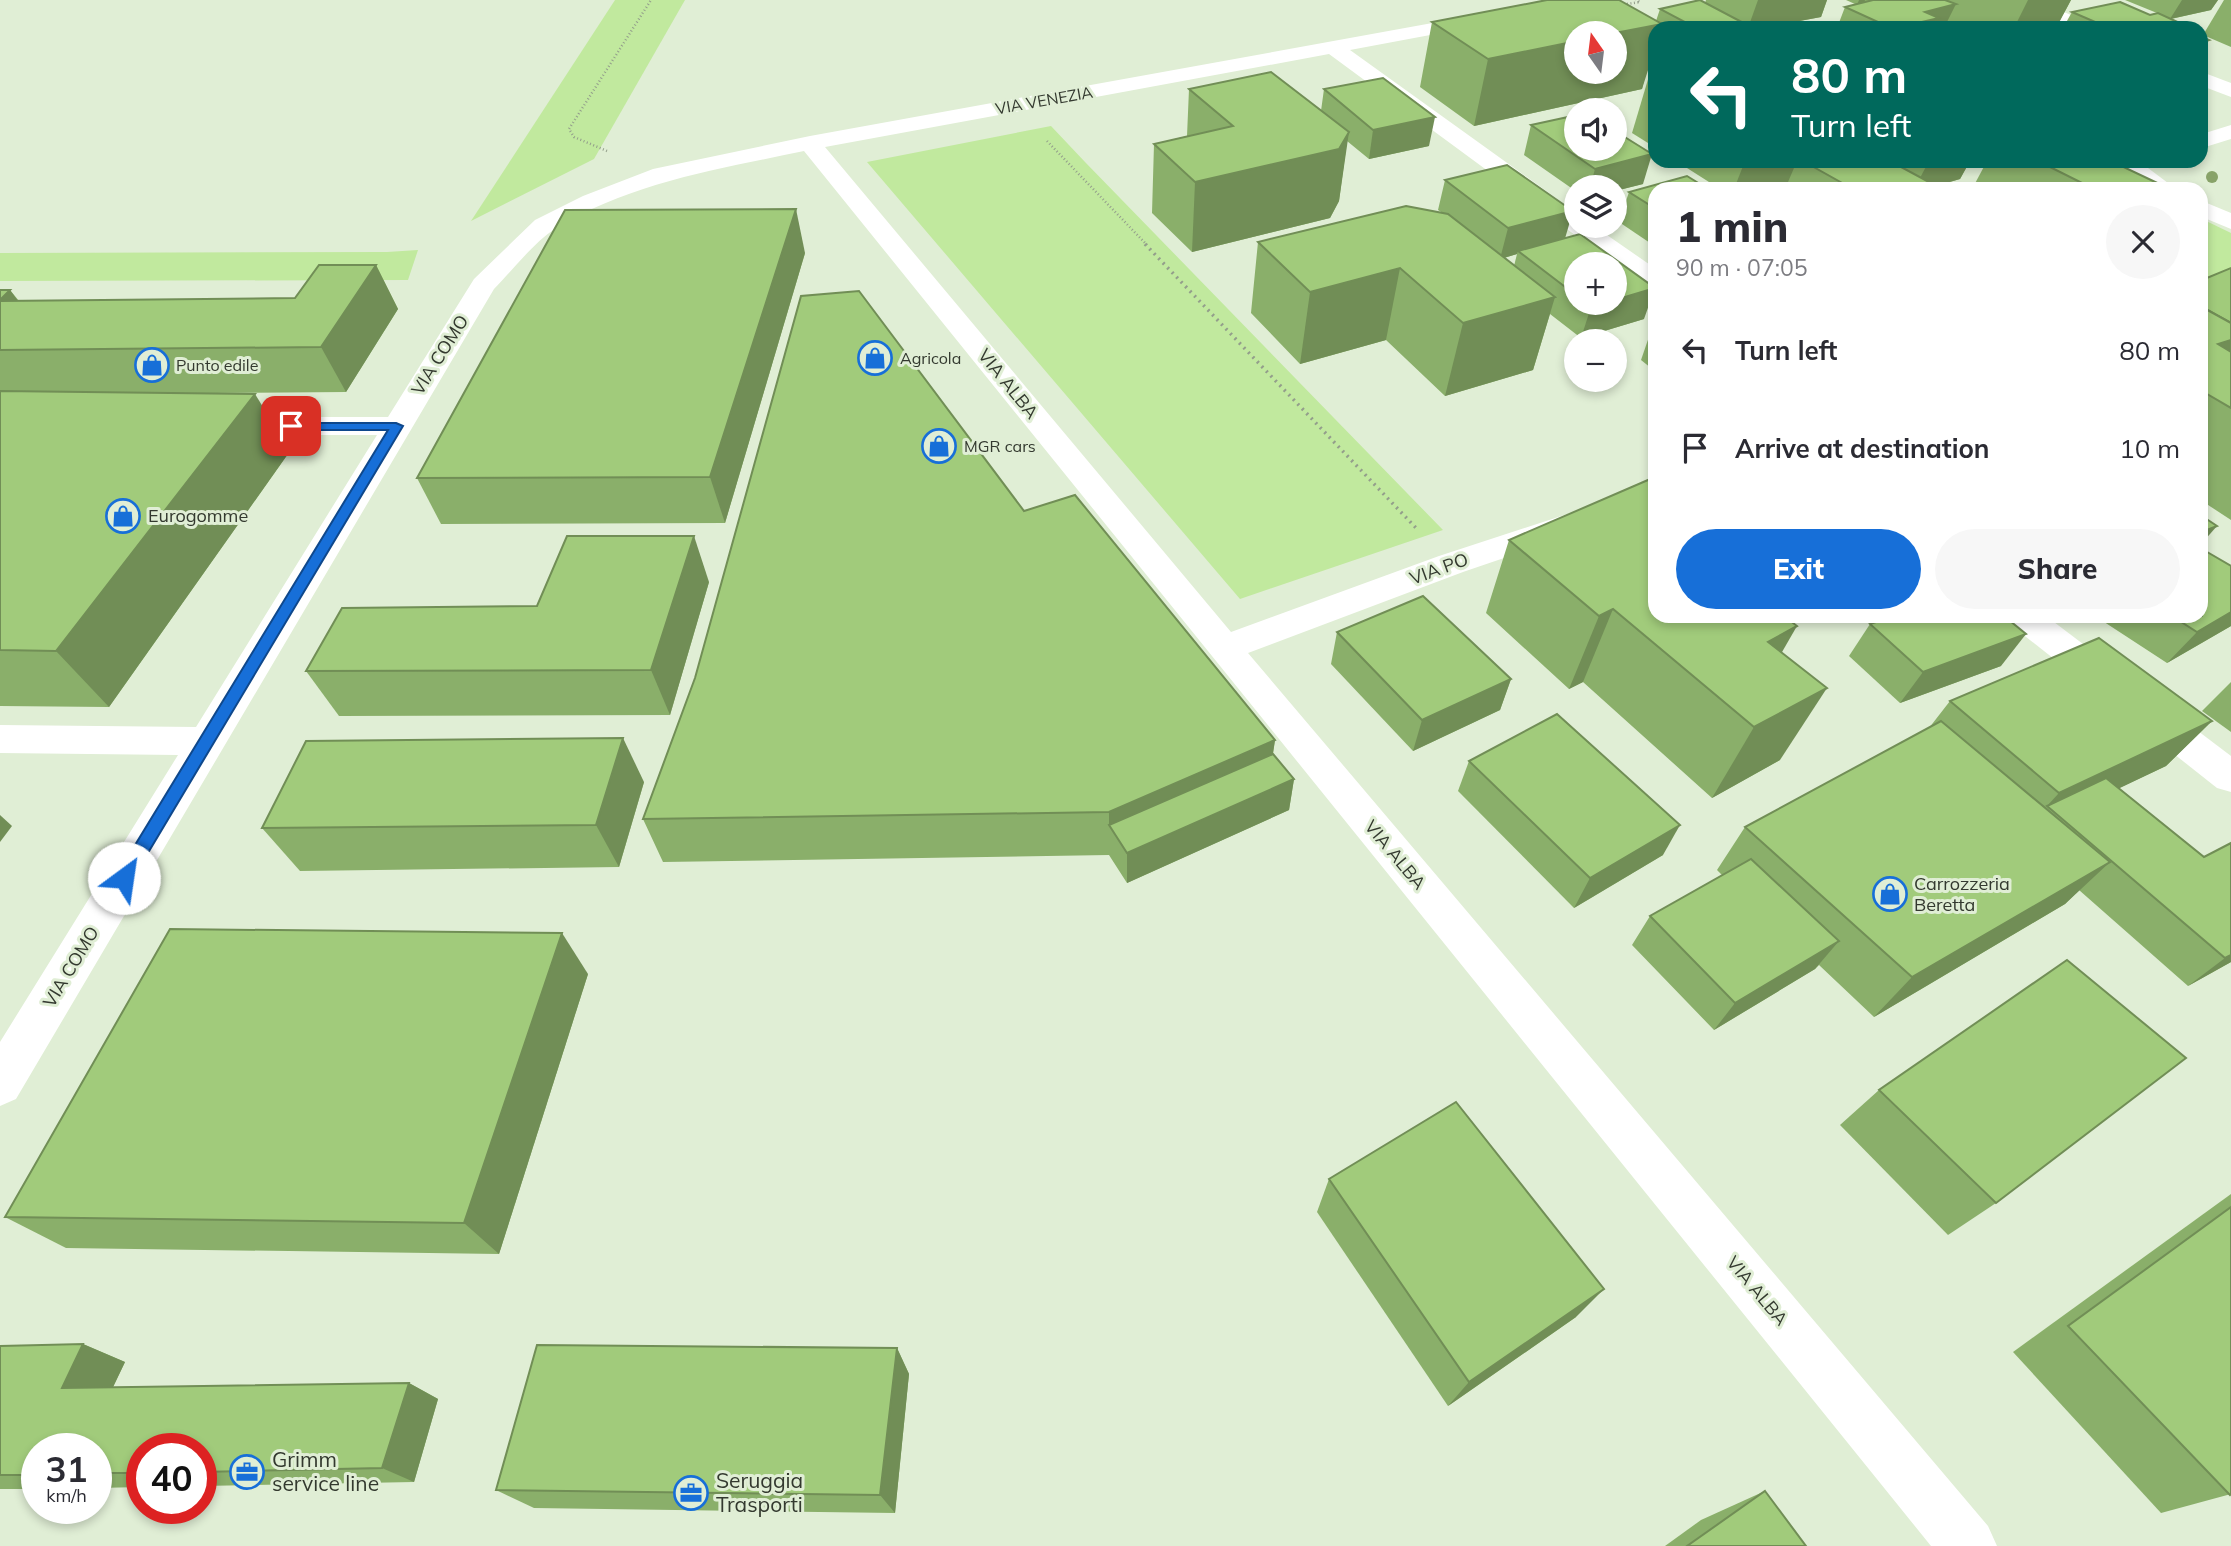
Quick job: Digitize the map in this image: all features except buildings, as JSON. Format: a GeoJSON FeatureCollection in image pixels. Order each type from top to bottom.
{"type":"FeatureCollection","features":[{"type":"Feature","properties":{"kind":"street","name":"VIA VENEZIA"},"geometry":{"type":"LineString","coordinates":[[592,201],[661,174],[810,143],[1502,16],[1474,0]]}},
{"type":"Feature","properties":{"kind":"street"},"geometry":{"type":"LineString","coordinates":[[2020,0],[2069,21]]}},
{"type":"Feature","properties":{"kind":"street"},"geometry":{"type":"LineString","coordinates":[[1332,47],[1564,216]]}},
{"type":"Feature","properties":{"kind":"street"},"geometry":{"type":"LineString","coordinates":[[1628,49],[1648,61]]}},
{"type":"Feature","properties":{"kind":"street"},"geometry":{"type":"LineString","coordinates":[[2208,81],[2231,91]]}},
{"type":"Feature","properties":{"kind":"street"},"geometry":{"type":"LineString","coordinates":[[2208,139],[2231,132]]}},
{"type":"Feature","properties":{"kind":"street","name":"VIA ALBA"},"geometry":{"type":"LineString","coordinates":[[810,143],[1224,648],[1968,1546]]}},
{"type":"Feature","properties":{"kind":"street"},"geometry":{"type":"LineString","coordinates":[[2140,168],[2156,182]]}},
{"type":"Feature","properties":{"kind":"street","name":"VIA COMO"},"geometry":{"type":"LineString","coordinates":[[0,1084],[483,285],[544,225],[592,201]]}},
{"type":"Feature","properties":{"kind":"street"},"geometry":{"type":"LineString","coordinates":[[2208,211],[2231,222]]}},
{"type":"Feature","properties":{"kind":"street"},"geometry":{"type":"LineString","coordinates":[[1595,238],[1648,276]]}},
{"type":"Feature","properties":{"kind":"street"},"geometry":{"type":"LineString","coordinates":[[191,426],[396,426]]}},
{"type":"Feature","properties":{"kind":"street","name":"VIA PO"},"geometry":{"type":"LineString","coordinates":[[1224,648],[1451,565],[1648,498]]}},
{"type":"Feature","properties":{"kind":"street"},"geometry":{"type":"LineString","coordinates":[[2032,623],[2231,777]]}},
{"type":"Feature","properties":{"kind":"street"},"geometry":{"type":"LineString","coordinates":[[0,738],[208,741]]}},
{"type":"Feature","properties":{"kind":"path"},"geometry":{"type":"LineString","coordinates":[[651,0],[569,129],[575,137],[661,174]]}},
{"type":"Feature","properties":{"kind":"path"},"geometry":{"type":"LineString","coordinates":[[1047,141],[1451,565]]}},
{"type":"Feature","properties":{"kind":"green space"},"geometry":{"type":"Polygon","coordinates":[[[615,0],[685,0],[594,159],[471,221],[615,0]]]}},
{"type":"Feature","properties":{"kind":"green space"},"geometry":{"type":"Polygon","coordinates":[[[1051,126],[1443,530],[1240,599],[867,162],[1051,126]]]}},
{"type":"Feature","properties":{"kind":"green space"},"geometry":{"type":"Polygon","coordinates":[[[2208,222],[2231,233],[2231,274],[2208,280],[2208,222]]]}},
{"type":"Feature","properties":{"kind":"green space"},"geometry":{"type":"Polygon","coordinates":[[[418,250],[408,280],[0,281],[0,253],[418,250]]]}},
{"type":"Feature","properties":{"kind":"place","name":"Agricola"},"geometry":{"type":"Point","coordinates":[875,358]}},
{"type":"Feature","properties":{"kind":"place","name":"Punto edile"},"geometry":{"type":"Point","coordinates":[152,365]}},
{"type":"Feature","properties":{"kind":"place","name":"MGR cars"},"geometry":{"type":"Point","coordinates":[939,446]}},
{"type":"Feature","properties":{"kind":"place","name":"Eurogomme"},"geometry":{"type":"Point","coordinates":[123,516]}},
{"type":"Feature","properties":{"kind":"place","name":"Carrozzeria Beretta"},"geometry":{"type":"Point","coordinates":[1890,894]}},
{"type":"Feature","properties":{"kind":"place","name":"Grimm service line"},"geometry":{"type":"Point","coordinates":[247,1472]}},
{"type":"Feature","properties":{"kind":"place","name":"Seruggia Trasporti"},"geometry":{"type":"Point","coordinates":[691,1493]}},
{"type":"Feature","properties":{"kind":"route"},"geometry":{"type":"LineString","coordinates":[[124,878],[396,426],[291,426]]}}]}
